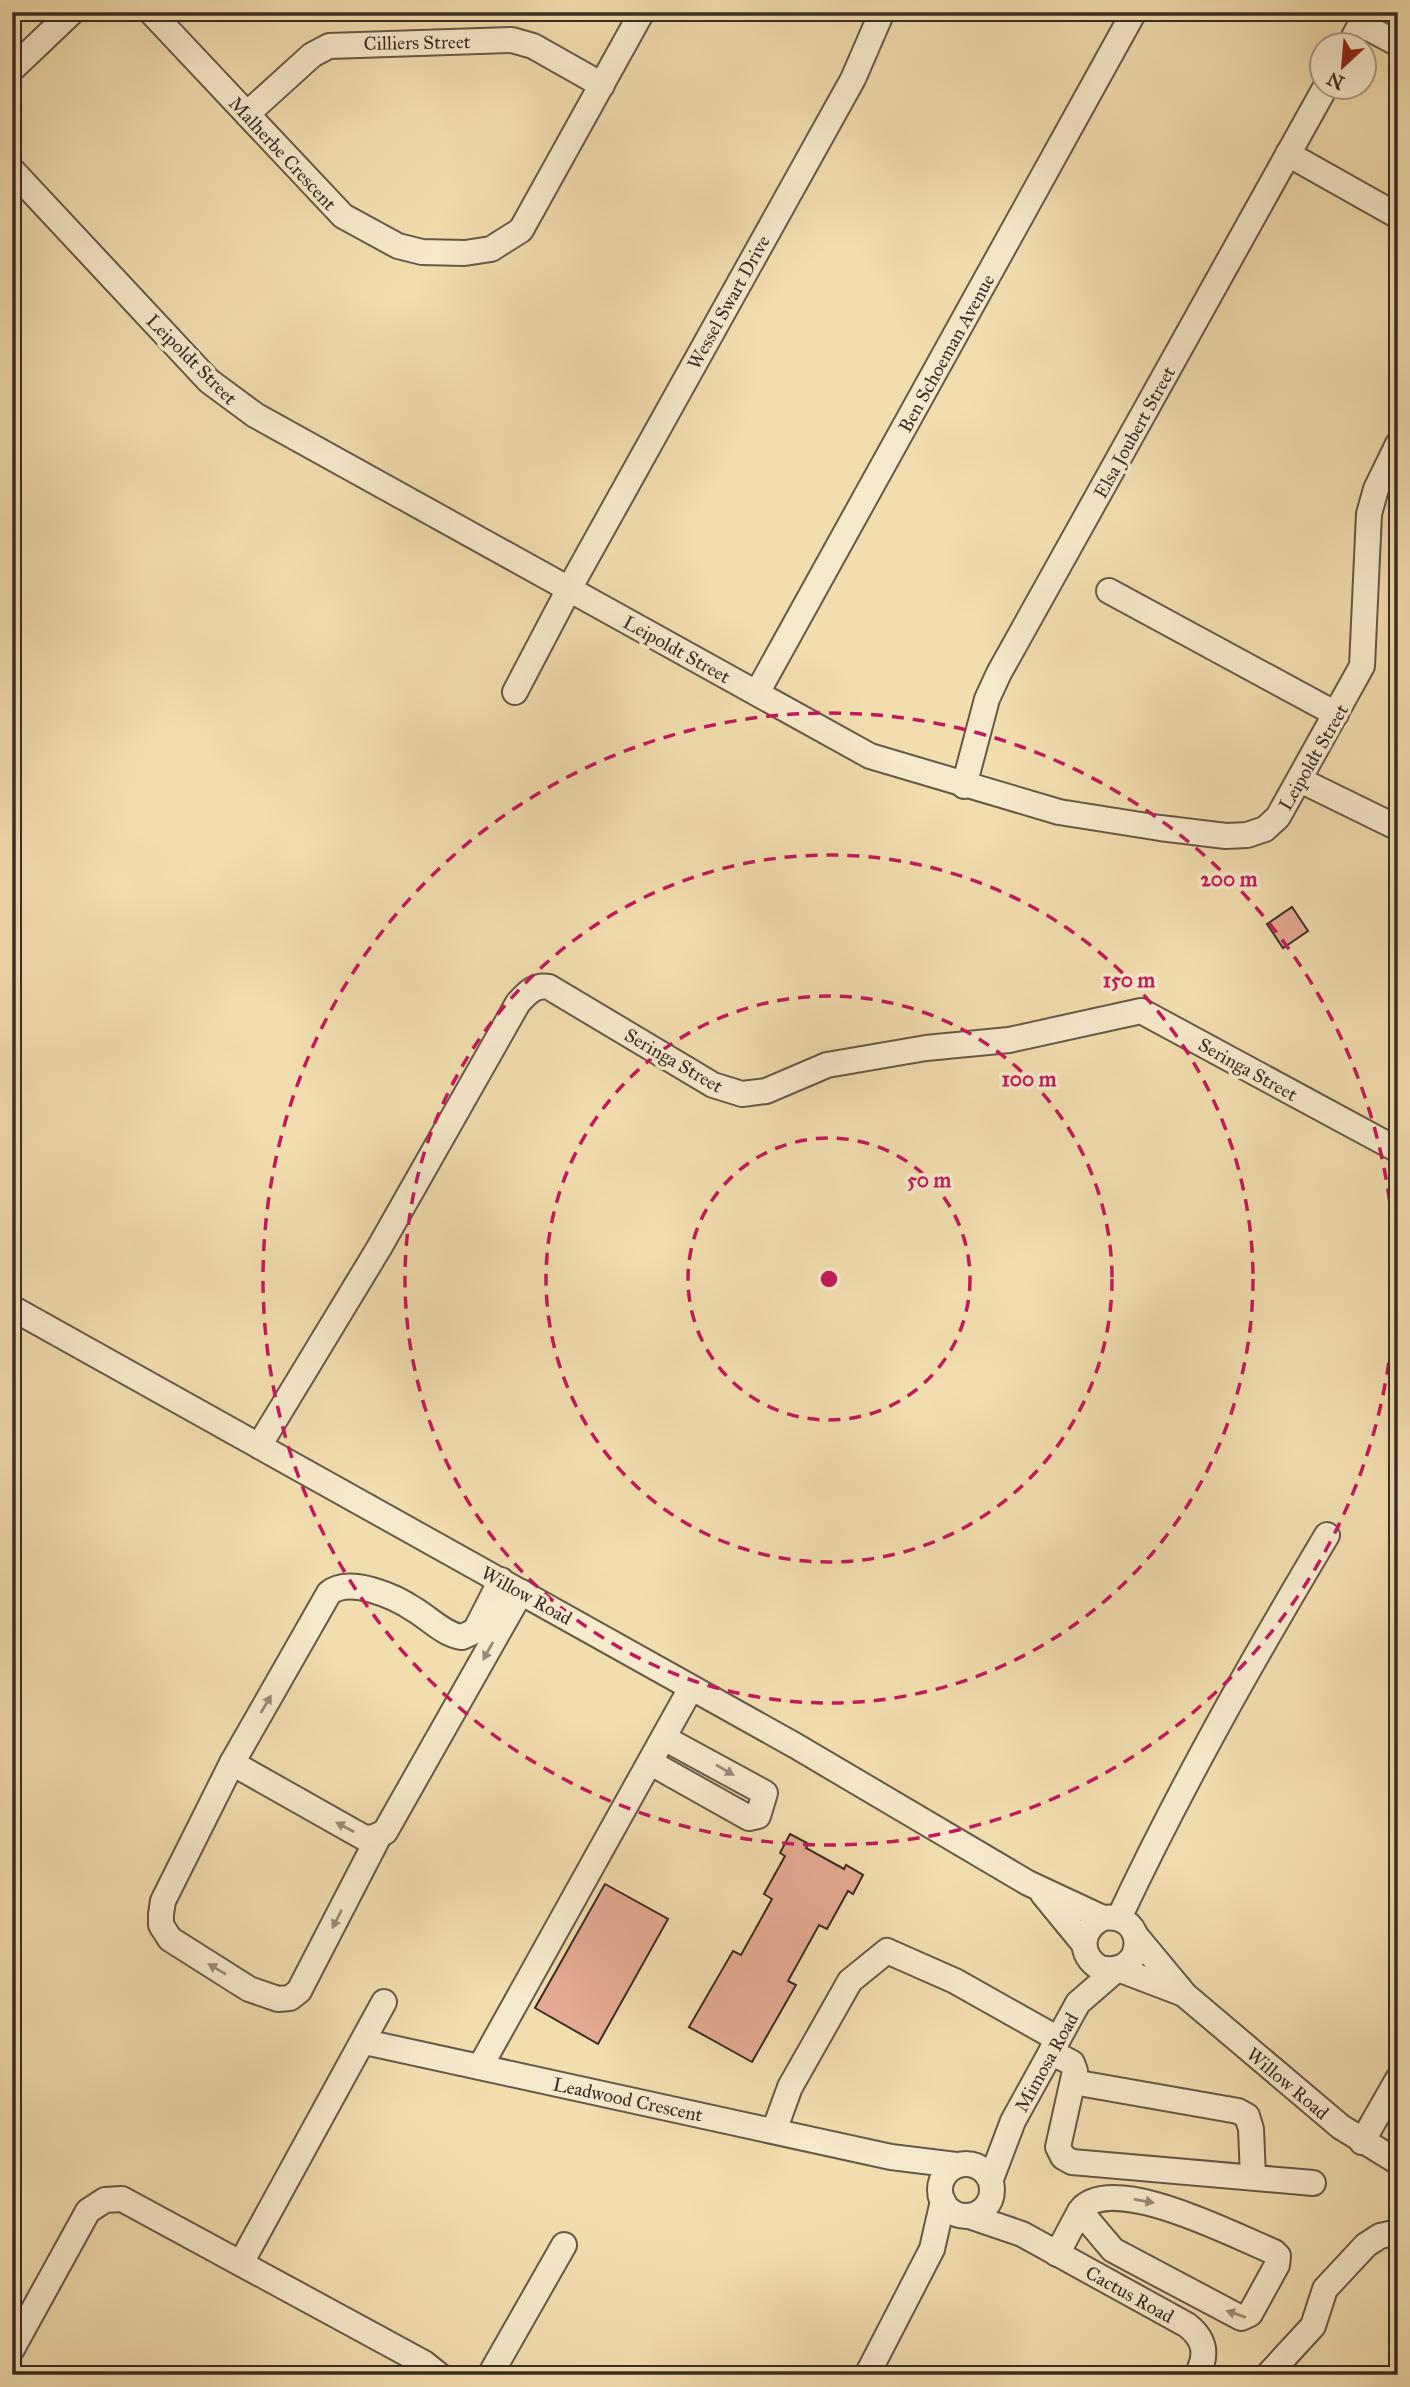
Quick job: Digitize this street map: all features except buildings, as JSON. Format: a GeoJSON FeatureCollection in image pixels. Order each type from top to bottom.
{"type":"FeatureCollection","features":[{"type":"Feature","properties":{"kind":"street"},"geometry":{"type":"LineString","coordinates":[[12,69],[72,12]]}},
{"type":"Feature","properties":{"kind":"street","name":"Malherbe Crescent"},"geometry":{"type":"LineString","coordinates":[[151,12],[332,207],[407,250],[479,252],[491,249],[521,230],[642,12]]}},
{"type":"Feature","properties":{"kind":"street","name":"Wessel Swart Drive"},"geometry":{"type":"LineString","coordinates":[[515,692],[569,589],[853,79],[882,12]]}},
{"type":"Feature","properties":{"kind":"street","name":"Ben Schoeman Avenue"},"geometry":{"type":"LineString","coordinates":[[757,694],[1134,12]]}},
{"type":"Feature","properties":{"kind":"street"},"geometry":{"type":"LineString","coordinates":[[1359,27],[1398,44]]}},
{"type":"Feature","properties":{"kind":"street","name":"Cilliers Street"},"geometry":{"type":"LineString","coordinates":[[247,114],[312,55],[343,44],[512,40],[533,46],[602,85]]}},
{"type":"Feature","properties":{"kind":"street","name":"Elsa Joubert Street"},"geometry":{"type":"LineString","coordinates":[[964,786],[987,699],[999,673],[1317,102]]}},
{"type":"Feature","properties":{"kind":"street"},"geometry":{"type":"LineString","coordinates":[[1288,154],[1398,216]]}},
{"type":"Feature","properties":{"kind":"street","name":"Leipoldt Street"},"geometry":{"type":"LineString","coordinates":[[12,170],[209,380],[240,406],[870,756],[964,786],[1076,815],[1238,836],[1265,829],[1278,817],[1359,675],[1365,656],[1369,514],[1376,489],[1398,444]]}},
{"type":"Feature","properties":{"kind":"street"},"geometry":{"type":"LineString","coordinates":[[1109,591],[1336,713]]}},
{"type":"Feature","properties":{"kind":"street"},"geometry":{"type":"LineString","coordinates":[[1300,780],[1398,828]]}},
{"type":"Feature","properties":{"kind":"street","name":"Seringa Street"},"geometry":{"type":"LineString","coordinates":[[259,1446],[379,1248],[518,1003],[537,987],[549,987],[713,1085],[742,1094],[775,1088],[835,1063],[926,1048],[1009,1040],[1142,1011],[1398,1150]]}},
{"type":"Feature","properties":{"kind":"street","name":"Willow Road"},"geometry":{"type":"LineString","coordinates":[[12,1308],[511,1586],[1038,1888],[1119,1924],[1185,1995],[1304,2097],[1362,2142],[1398,2162]]}},
{"type":"Feature","properties":{"kind":"street"},"geometry":{"type":"LineString","coordinates":[[1117,1969],[1134,1956],[1119,1924],[1165,1821],[1221,1715],[1327,1535]]}},
{"type":"Feature","properties":{"kind":"street"},"geometry":{"type":"LineString","coordinates":[[511,1586],[385,1832],[379,1836],[299,1991],[290,1997],[278,1999],[249,1989],[178,1946],[161,1925],[163,1901],[232,1763],[324,1599],[334,1589],[366,1589],[396,1600],[462,1637],[472,1634],[511,1586]]}},
{"type":"Feature","properties":{"kind":"street"},"geometry":{"type":"LineString","coordinates":[[480,2067],[583,1877],[651,1763],[691,1688]]}},
{"type":"Feature","properties":{"kind":"street"},"geometry":{"type":"LineString","coordinates":[[651,1763],[749,1818],[758,1816],[765,1793],[664,1738]]}},
{"type":"Feature","properties":{"kind":"street"},"geometry":{"type":"LineString","coordinates":[[232,1763],[363,1837],[379,1836]]}},
{"type":"Feature","properties":{"kind":"street","name":"Willow Road"},"geometry":{"type":"LineString","coordinates":[[1038,1888],[1100,1968],[1117,1969],[1185,1995]]}},
{"type":"Feature","properties":{"kind":"street"},"geometry":{"type":"LineString","coordinates":[[1086,1950],[1089,1928],[1119,1924]]}},
{"type":"Feature","properties":{"kind":"street","name":"Mimosa Road"},"geometry":{"type":"LineString","coordinates":[[1078,2003],[1086,1950]]}},
{"type":"Feature","properties":{"kind":"street"},"geometry":{"type":"LineString","coordinates":[[774,2131],[790,2087],[850,1982],[887,1951],[955,1981],[1054,2045],[1072,2063],[1073,2082],[1058,2147],[1063,2157],[1072,2162],[1313,2183]]}},
{"type":"Feature","properties":{"kind":"street","name":"Mimosa Road"},"geometry":{"type":"LineString","coordinates":[[932,2249],[967,2216],[986,2207],[1013,2121],[1054,2045],[1078,2003],[1117,1969]]}},
{"type":"Feature","properties":{"kind":"street"},"geometry":{"type":"LineString","coordinates":[[241,2263],[365,2042],[384,2002]]}},
{"type":"Feature","properties":{"kind":"street","name":"Leadwood Crescent"},"geometry":{"type":"LineString","coordinates":[[365,2042],[891,2157],[959,2164]]}},
{"type":"Feature","properties":{"kind":"street"},"geometry":{"type":"LineString","coordinates":[[1362,2142],[1398,2079]]}},
{"type":"Feature","properties":{"kind":"street"},"geometry":{"type":"LineString","coordinates":[[1073,2082],[1238,2111],[1247,2116],[1251,2129],[1253,2177]]}},
{"type":"Feature","properties":{"kind":"street","name":"Mimosa Road"},"geometry":{"type":"LineString","coordinates":[[867,2375],[932,2249],[944,2175],[1013,2121]]}},
{"type":"Feature","properties":{"kind":"street","name":"Leadwood Crescent"},"geometry":{"type":"LineString","coordinates":[[891,2157],[941,2196]]}},
{"type":"Feature","properties":{"kind":"street"},"geometry":{"type":"LineString","coordinates":[[959,2164],[982,2169],[992,2183]]}},
{"type":"Feature","properties":{"kind":"street","name":"Cactus Road"},"geometry":{"type":"LineString","coordinates":[[992,2183],[1022,2234]]}},
{"type":"Feature","properties":{"kind":"street"},"geometry":{"type":"LineString","coordinates":[[941,2196],[954,2213],[967,2216]]}},
{"type":"Feature","properties":{"kind":"street"},"geometry":{"type":"LineString","coordinates":[[12,2349],[88,2211],[104,2200],[122,2199],[424,2363],[439,2375]]}},
{"type":"Feature","properties":{"kind":"street"},"geometry":{"type":"LineString","coordinates":[[1057,2254],[1080,2211],[1085,2205],[1100,2199],[1150,2201],[1274,2252],[1278,2256],[1277,2265],[1250,2314],[1241,2318],[1112,2250],[1080,2211]]}},
{"type":"Feature","properties":{"kind":"street","name":"Cactus Road"},"geometry":{"type":"LineString","coordinates":[[967,2216],[1022,2234],[1196,2332],[1205,2356],[1197,2375]]}},
{"type":"Feature","properties":{"kind":"street"},"geometry":{"type":"LineString","coordinates":[[1268,2375],[1313,2326],[1325,2289],[1366,2245],[1380,2236],[1398,2232]]}},
{"type":"Feature","properties":{"kind":"street"},"geometry":{"type":"LineString","coordinates":[[490,2375],[564,2245]]}}]}
